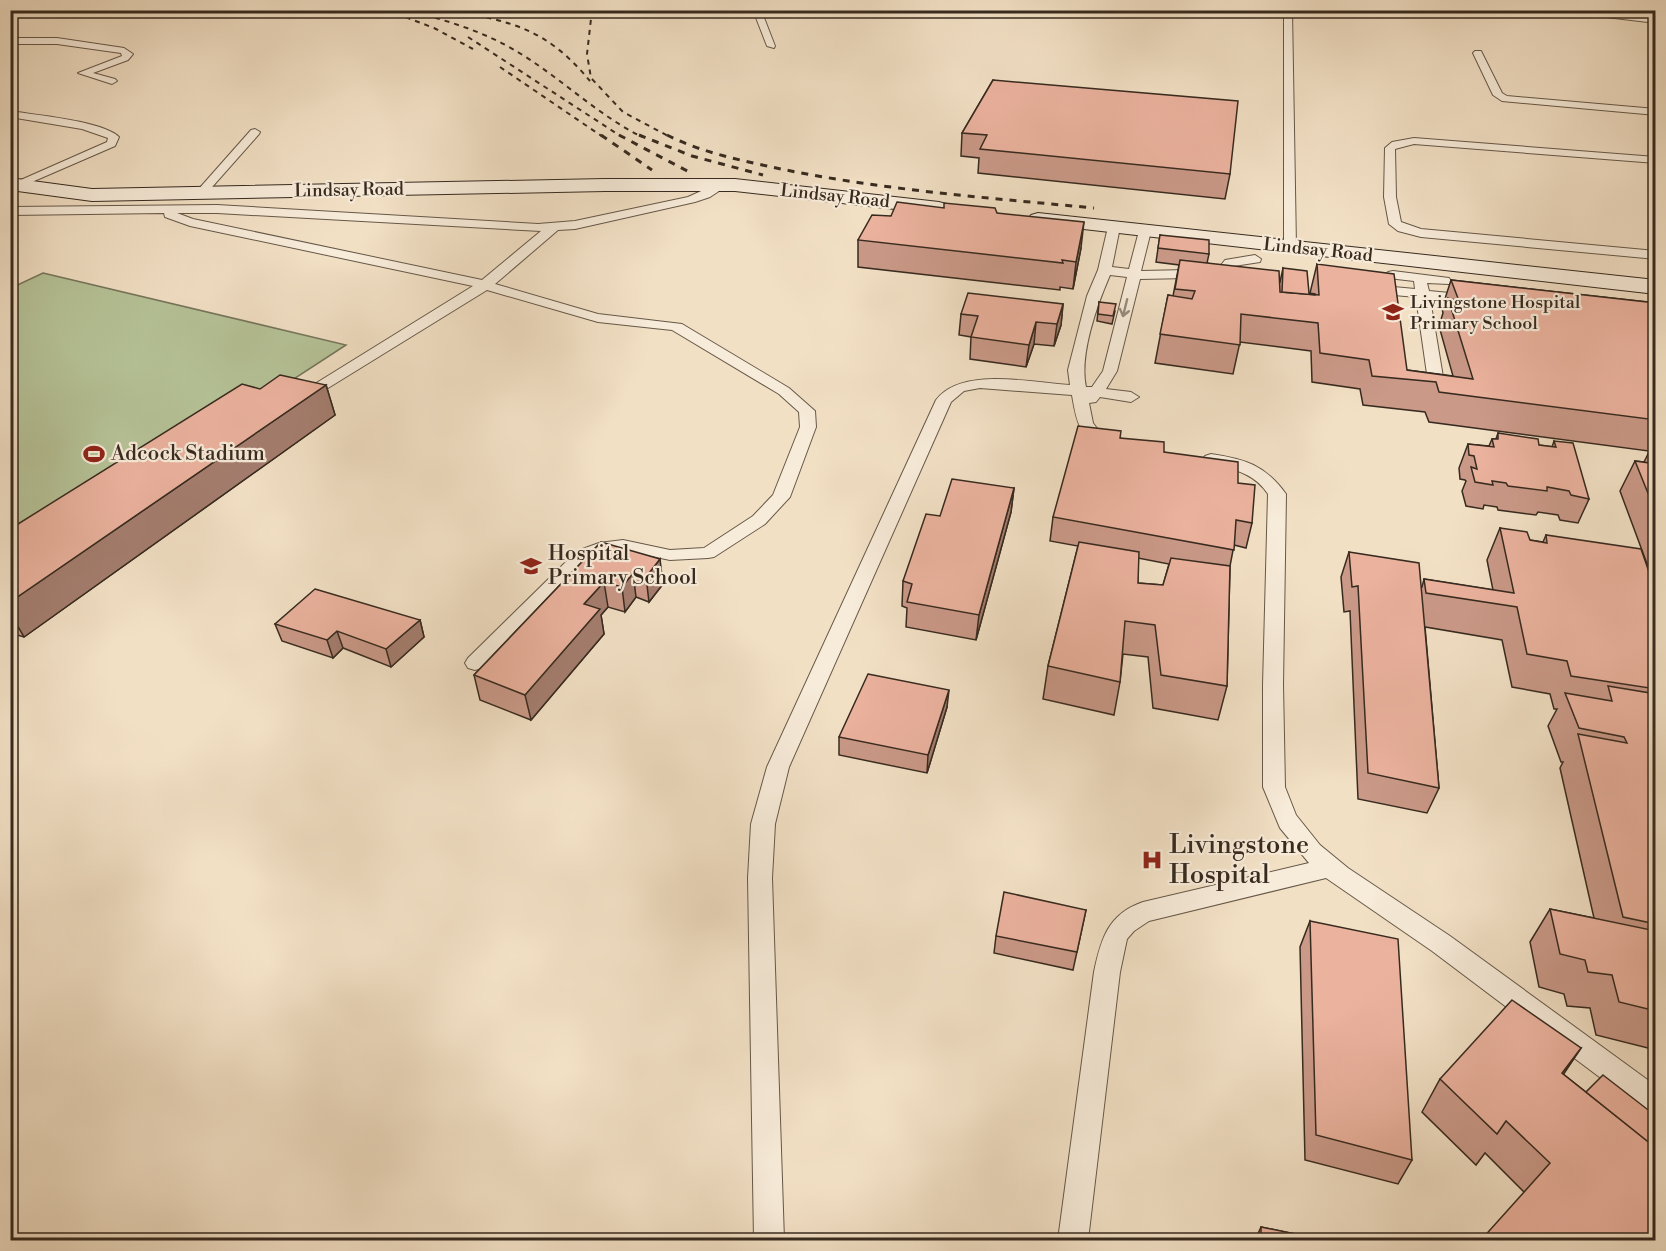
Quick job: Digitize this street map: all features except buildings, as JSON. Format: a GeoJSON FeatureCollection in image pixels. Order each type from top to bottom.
{"type":"FeatureCollection","features":[{"type":"Feature","properties":{"kind":"street","name":"Lindsay Road"},"geometry":{"type":"LineString","coordinates":[[14,184],[92,195],[605,184],[721,185],[959,210]]}},
{"type":"Feature","properties":{"kind":"street","name":"Lindsay Road"},"geometry":{"type":"LineString","coordinates":[[1019,217],[1656,287]]}},
{"type":"Feature","properties":{"kind":"lane"},"geometry":{"type":"LineString","coordinates":[[757,10],[771,46]]}},
{"type":"Feature","properties":{"kind":"lane"},"geometry":{"type":"LineString","coordinates":[[1288,10],[1290,247]]}},
{"type":"Feature","properties":{"kind":"lane"},"geometry":{"type":"LineString","coordinates":[[1552,10],[1656,21]]}},
{"type":"Feature","properties":{"kind":"lane"},"geometry":{"type":"LineString","coordinates":[[10,41],[57,41],[124,51],[128,54],[126,58],[83,73],[112,81]]}},
{"type":"Feature","properties":{"kind":"lane"},"geometry":{"type":"LineString","coordinates":[[1478,53],[1498,95],[1505,99],[1656,112]]}},
{"type":"Feature","properties":{"kind":"lane"},"geometry":{"type":"LineString","coordinates":[[10,114],[104,132],[114,137],[111,144],[14,184]]}},
{"type":"Feature","properties":{"kind":"lane"},"geometry":{"type":"LineString","coordinates":[[201,193],[255,132]]}},
{"type":"Feature","properties":{"kind":"lane"},"geometry":{"type":"LineString","coordinates":[[1656,160],[1414,141],[1396,144],[1390,148],[1390,197],[1395,224],[1402,228],[1421,232],[1656,255]]}},
{"type":"Feature","properties":{"kind":"lane"},"geometry":{"type":"LineString","coordinates":[[10,211],[217,209],[506,228],[554,227],[691,200],[706,195],[721,185]]}},
{"type":"Feature","properties":{"kind":"lane"},"geometry":{"type":"LineString","coordinates":[[159,209],[190,222],[485,285],[597,318],[660,322],[677,327],[784,391],[801,404],[808,418],[808,427],[781,497],[759,520],[708,553],[669,555],[623,545],[605,547],[583,555],[475,663]]}},
{"type":"Feature","properties":{"kind":"lane"},"geometry":{"type":"LineString","coordinates":[[302,398],[485,285],[554,227]]}},
{"type":"Feature","properties":{"kind":"lane"},"geometry":{"type":"LineString","coordinates":[[1114,227],[1105,270],[1094,296],[1075,370],[1085,424],[1095,437],[1127,446]]}},
{"type":"Feature","properties":{"kind":"lane"},"geometry":{"type":"LineString","coordinates":[[769,1240],[760,878],[763,824],[778,767],[944,400],[959,388],[980,383],[1080,401],[1096,392],[1110,371],[1145,231]]}},
{"type":"Feature","properties":{"kind":"lane"},"geometry":{"type":"LineString","coordinates":[[1221,274],[1234,261],[1256,259]]}},
{"type":"Feature","properties":{"kind":"lane"},"geometry":{"type":"LineString","coordinates":[[1105,270],[1133,275],[1188,274]]}},
{"type":"Feature","properties":{"kind":"lane"},"geometry":{"type":"LineString","coordinates":[[1393,275],[1444,281]]}},
{"type":"Feature","properties":{"kind":"lane"},"geometry":{"type":"LineString","coordinates":[[1420,278],[1438,394]]}},
{"type":"Feature","properties":{"kind":"lane"},"geometry":{"type":"LineString","coordinates":[[1356,287],[1481,301]]}},
{"type":"Feature","properties":{"kind":"lane"},"geometry":{"type":"LineString","coordinates":[[1096,392],[1131,397]]}},
{"type":"Feature","properties":{"kind":"lane"},"geometry":{"type":"LineString","coordinates":[[1193,456],[1237,463],[1254,469],[1277,494],[1273,685],[1274,787],[1277,802],[1295,832],[1330,868],[1408,919],[1656,1103]]}},
{"type":"Feature","properties":{"kind":"lane"},"geometry":{"type":"LineString","coordinates":[[1073,1240],[1107,972],[1114,940],[1123,923],[1143,912],[1330,868]]}},
{"type":"Feature","properties":{"kind":"green space","name":"Adcock Stadium"},"geometry":{"type":"Polygon","coordinates":[[[43,273],[346,345],[11,563],[11,288],[43,273]]]}},
{"type":"Feature","properties":{"kind":"railway"},"geometry":{"type":"LineString","coordinates":[[387,10],[434,28],[473,49]]}},
{"type":"Feature","properties":{"kind":"railway"},"geometry":{"type":"LineString","coordinates":[[406,10],[465,28],[508,46],[610,118],[642,137]]}},
{"type":"Feature","properties":{"kind":"railway"},"geometry":{"type":"LineString","coordinates":[[447,10],[491,18],[527,30],[559,50],[590,81]]}},
{"type":"Feature","properties":{"kind":"railway"},"geometry":{"type":"LineString","coordinates":[[592,10],[587,54],[591,78],[623,112],[670,137]]}},
{"type":"Feature","properties":{"kind":"railway"},"geometry":{"type":"LineString","coordinates":[[468,37],[622,137]]}},
{"type":"Feature","properties":{"kind":"railway"},"geometry":{"type":"LineString","coordinates":[[500,67],[603,137]]}},
{"type":"Feature","properties":{"kind":"railway"},"geometry":{"type":"LineString","coordinates":[[601,135],[652,170]]}},
{"type":"Feature","properties":{"kind":"railway"},"geometry":{"type":"LineString","coordinates":[[619,135],[691,173]]}},
{"type":"Feature","properties":{"kind":"railway"},"geometry":{"type":"LineString","coordinates":[[639,135],[692,156],[763,175]]}},
{"type":"Feature","properties":{"kind":"railway"},"geometry":{"type":"LineString","coordinates":[[667,135],[723,156],[859,183],[1094,208]]}},
{"type":"Feature","properties":{"kind":"place","name":"Livingstone Hospital Primary School"},"geometry":{"type":"Point","coordinates":[1393,312]}},
{"type":"Feature","properties":{"kind":"place","name":"Adcock Stadium"},"geometry":{"type":"Point","coordinates":[94,454]}},
{"type":"Feature","properties":{"kind":"place","name":"Hospital Primary School"},"geometry":{"type":"Point","coordinates":[531,566]}},
{"type":"Feature","properties":{"kind":"place","name":"Livingstone Hospital"},"geometry":{"type":"Point","coordinates":[1152,860]}}]}
